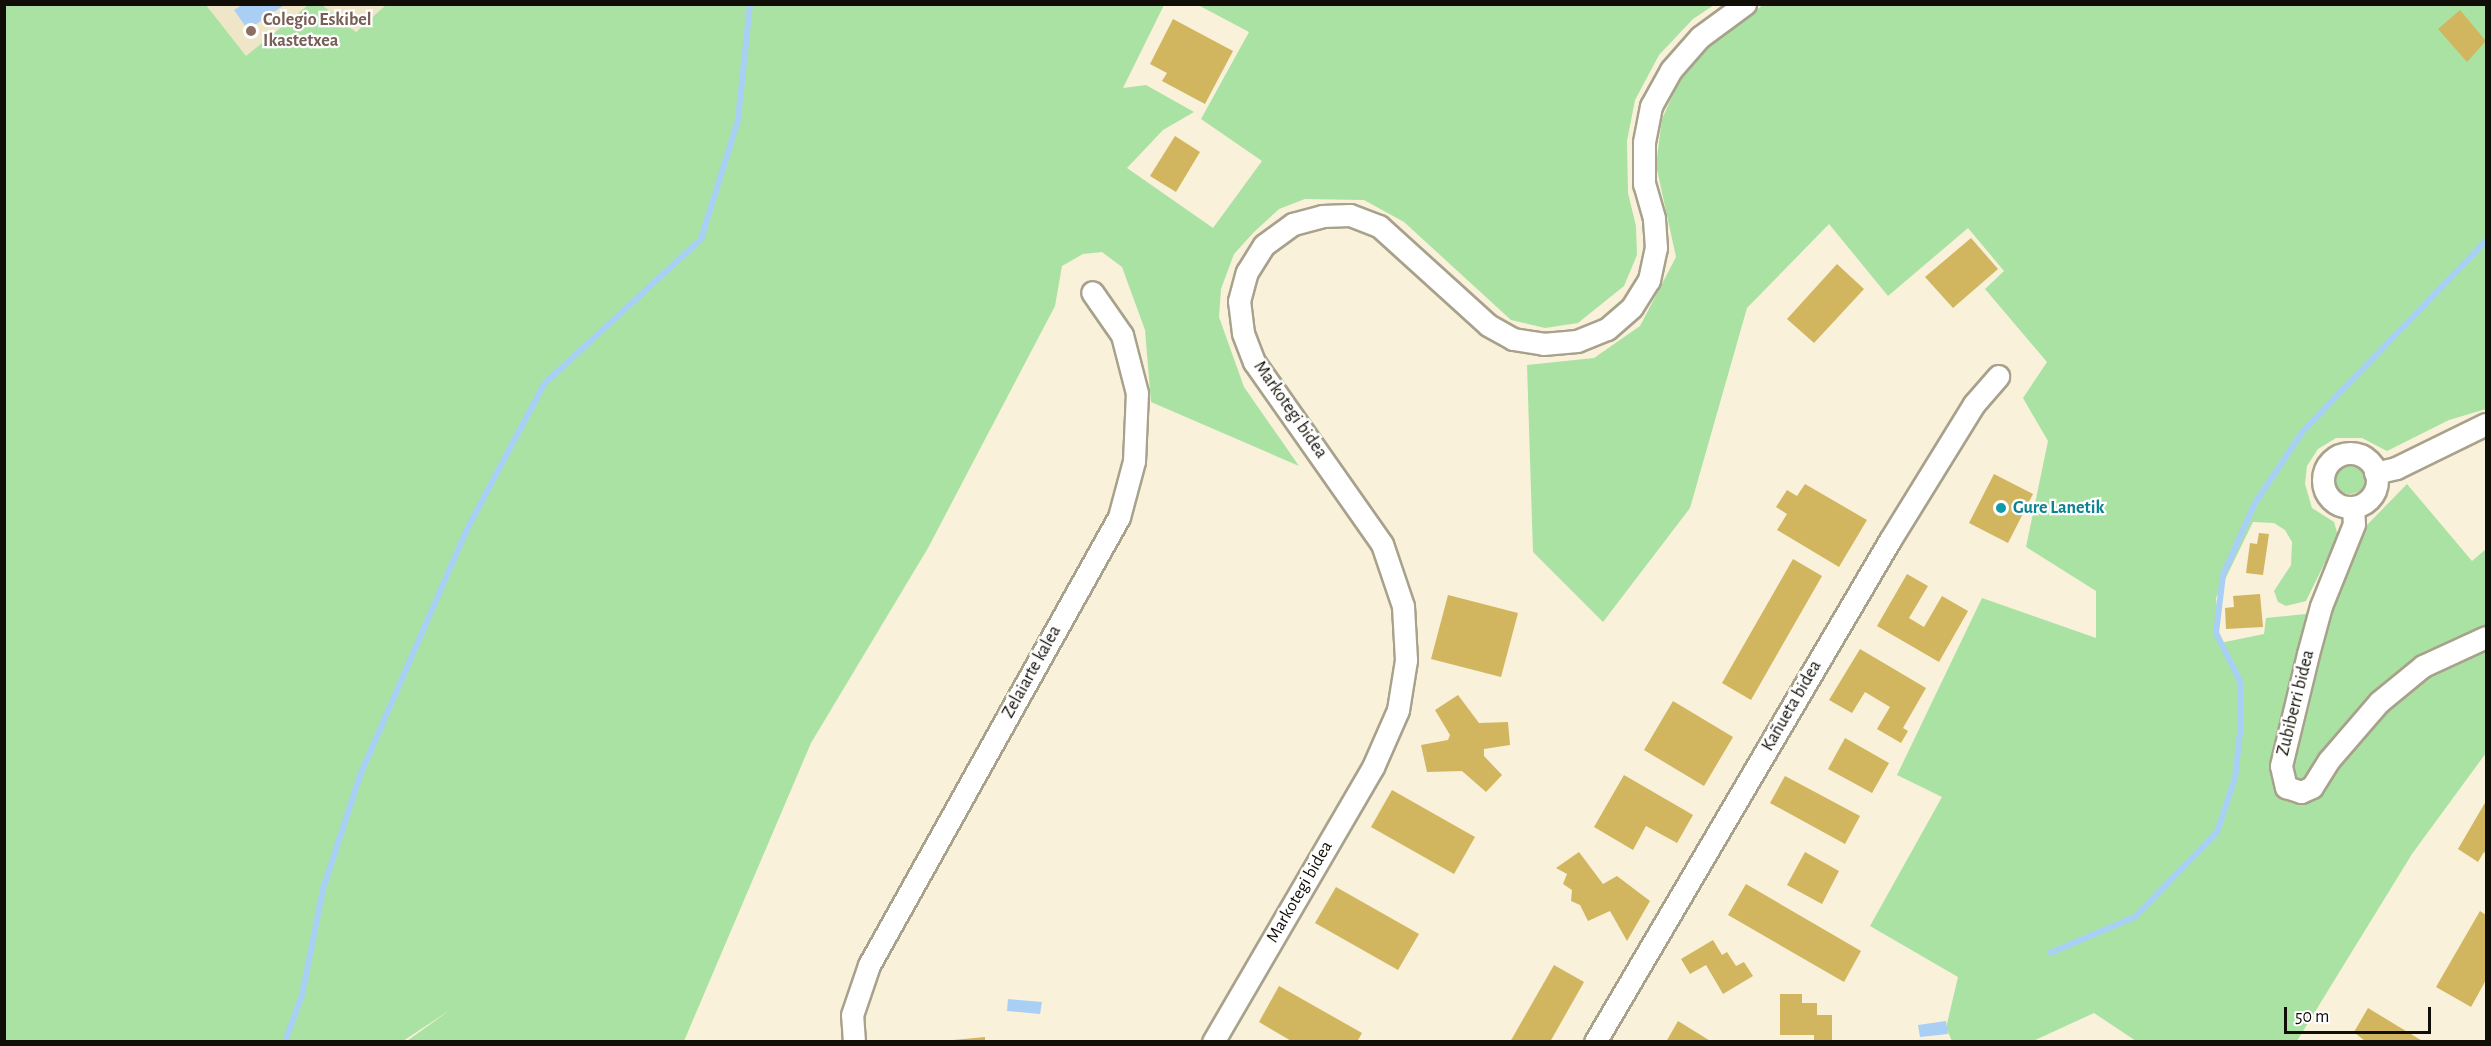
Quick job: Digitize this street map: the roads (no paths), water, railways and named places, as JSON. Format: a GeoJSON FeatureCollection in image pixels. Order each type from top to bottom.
{"type":"FeatureCollection","features":[{"type":"Feature","properties":{"kind":"street","name":"Markotegi bidea"},"geometry":{"type":"LineString","coordinates":[[1213,1041],[1373,767],[1398,710],[1406,660],[1403,606],[1382,544],[1254,362],[1243,333],[1239,301],[1247,272],[1264,244],[1293,224],[1322,216],[1350,215],[1379,226],[1488,325],[1513,339],[1543,344],[1577,341],[1607,329],[1632,307],[1649,280],[1656,248],[1654,218],[1644,184],[1644,142],[1652,106],[1671,70],[1700,37],[1745,4]]}},
{"type":"Feature","properties":{"kind":"street","name":"Zelaiarte kalea"},"geometry":{"type":"LineString","coordinates":[[854,1041],[852,1015],[869,965],[1119,517],[1134,461],[1137,393],[1122,335],[1092,292]]}},
{"type":"Feature","properties":{"kind":"street","name":"Kañueta bidea"},"geometry":{"type":"LineString","coordinates":[[1595,1041],[1896,530],[1974,404],[1998,376]]}},
{"type":"Feature","properties":{"kind":"street"},"geometry":{"type":"LineString","coordinates":[[2375,473],[2396,468],[2487,424]]}},
{"type":"Feature","properties":{"kind":"street"},"geometry":{"type":"LineString","coordinates":[[2354,453],[2369,460],[2375,473],[2375,491],[2369,499],[2353,507],[2341,505],[2327,495],[2323,486],[2325,467],[2337,456],[2354,453]]}},
{"type":"Feature","properties":{"kind":"street","name":"Zubiberri bidea"},"geometry":{"type":"LineString","coordinates":[[2353,507],[2354,524],[2321,606],[2302,675],[2281,766],[2286,787],[2301,792],[2312,788],[2329,760],[2379,702],[2423,666],[2487,637]]}},
{"type":"Feature","properties":{"kind":"water"},"geometry":{"type":"Polygon","coordinates":[[[242,5],[284,5],[248,30],[234,10],[242,5]]]}},
{"type":"Feature","properties":{"kind":"water"},"geometry":{"type":"Polygon","coordinates":[[[1008,999],[1042,1002],[1040,1014],[1007,1011],[1008,999]]]}},
{"type":"Feature","properties":{"kind":"water"},"geometry":{"type":"Polygon","coordinates":[[[1946,1021],[1948,1034],[1920,1037],[1918,1025],[1946,1021]]]}},
{"type":"Feature","properties":{"kind":"waterway"},"geometry":{"type":"LineString","coordinates":[[285,1042],[302,995],[323,889],[361,773],[466,531],[544,384],[701,239],[738,120],[750,4]]}},
{"type":"Feature","properties":{"kind":"waterway"},"geometry":{"type":"LineString","coordinates":[[2050,953],[2135,917],[2217,832],[2235,778],[2240,732],[2240,681],[2216,633],[2223,575],[2255,503],[2303,431],[2486,241]]}},
{"type":"Feature","properties":{"kind":"place","name":"Colegio Eskibel Ikastetxea"},"geometry":{"type":"Point","coordinates":[251,31]}},
{"type":"Feature","properties":{"kind":"place","name":"Gure Lanetik"},"geometry":{"type":"Point","coordinates":[2001,508]}}]}
